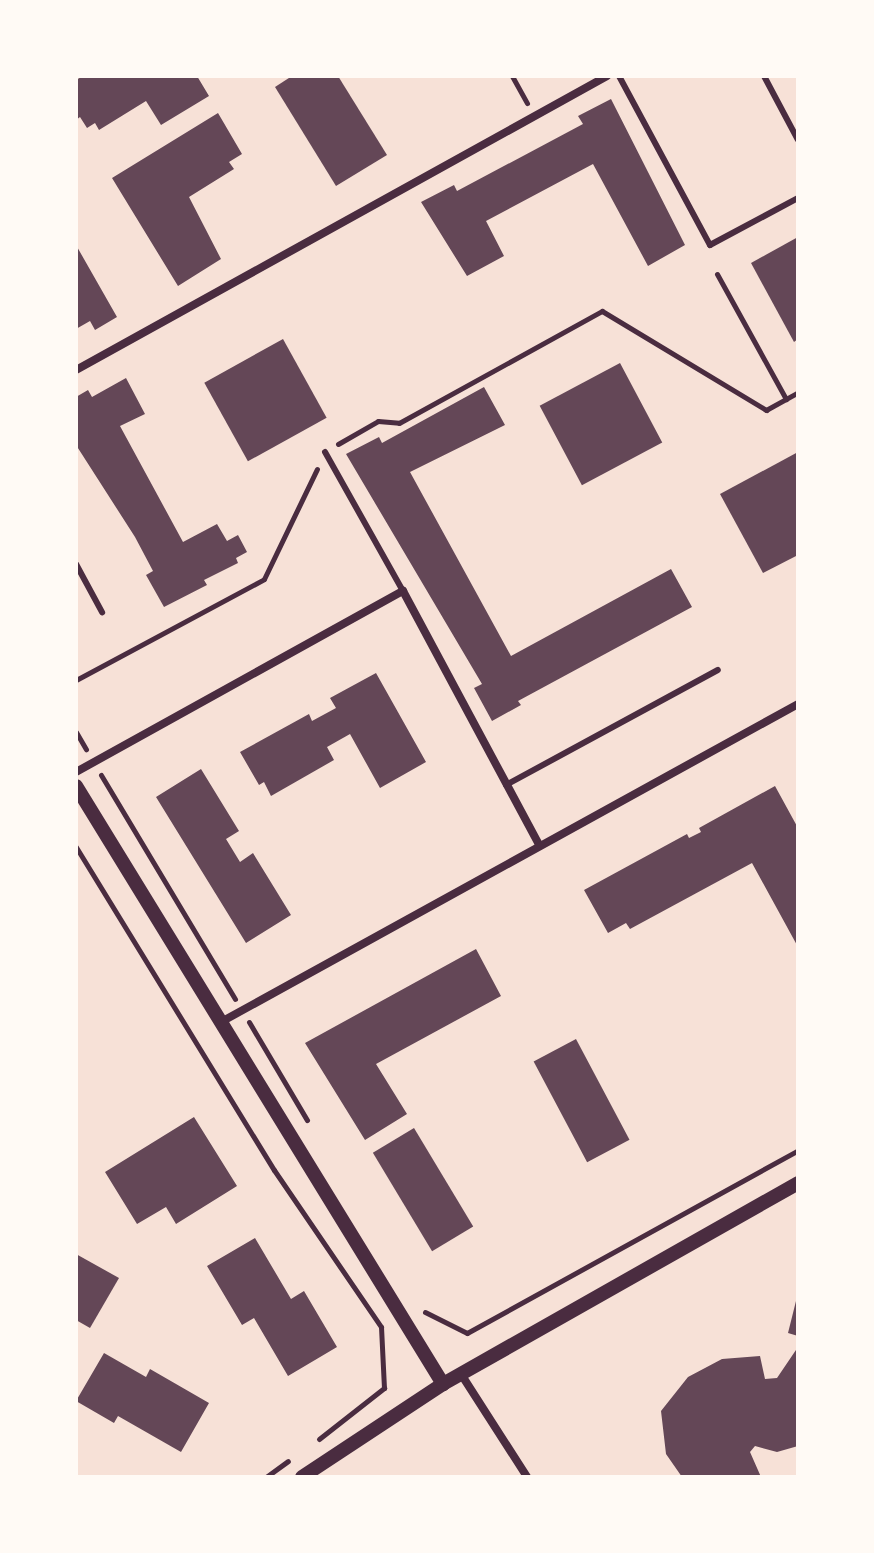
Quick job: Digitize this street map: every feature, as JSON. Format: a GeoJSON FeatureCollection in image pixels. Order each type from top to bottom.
{"type":"FeatureCollection","features":[{"type":"Feature","properties":{"kind":"street"},"geometry":{"type":"LineString","coordinates":[[76,370],[607,76]]}},
{"type":"Feature","properties":{"kind":"street"},"geometry":{"type":"LineString","coordinates":[[76,772],[403,591],[540,846]]}},
{"type":"Feature","properties":{"kind":"street"},"geometry":{"type":"LineString","coordinates":[[221,1022],[798,704]]}},
{"type":"Feature","properties":{"kind":"street"},"geometry":{"type":"LineString","coordinates":[[76,786],[443,1384]]}},
{"type":"Feature","properties":{"kind":"street"},"geometry":{"type":"LineString","coordinates":[[302,1477],[443,1384],[798,1183]]}},
{"type":"Feature","properties":{"kind":"street"},"geometry":{"type":"LineString","coordinates":[[461,1374],[527,1477]]}},
{"type":"Feature","properties":{"kind":"lane"},"geometry":{"type":"LineString","coordinates":[[619,76],[710,245],[798,198]]}},
{"type":"Feature","properties":{"kind":"lane"},"geometry":{"type":"LineString","coordinates":[[764,76],[798,140]]}},
{"type":"Feature","properties":{"kind":"lane"},"geometry":{"type":"LineString","coordinates":[[325,452],[403,591]]}},
{"type":"Feature","properties":{"kind":"lane"},"geometry":{"type":"LineString","coordinates":[[76,564],[102,612]]}},
{"type":"Feature","properties":{"kind":"lane"},"geometry":{"type":"LineString","coordinates":[[506,785],[718,670]]}},
{"type":"Feature","properties":{"kind":"path"},"geometry":{"type":"LineString","coordinates":[[512,76],[533,116]]}},
{"type":"Feature","properties":{"kind":"path"},"geometry":{"type":"LineString","coordinates":[[717,274],[786,399]]}},
{"type":"Feature","properties":{"kind":"path"},"geometry":{"type":"LineString","coordinates":[[76,680],[264,579],[325,452],[378,421],[399,423],[602,311],[766,410],[798,392]]}},
{"type":"Feature","properties":{"kind":"path"},"geometry":{"type":"LineString","coordinates":[[76,847],[274,1170],[381,1327],[384,1388],[313,1443]]}},
{"type":"Feature","properties":{"kind":"path"},"geometry":{"type":"LineString","coordinates":[[416,1302],[441,1325],[467,1333],[798,1150]]}},
{"type":"Feature","properties":{"kind":"path"},"geometry":{"type":"LineString","coordinates":[[266,1477],[302,1451]]}},
{"type":"Feature","properties":{"kind":"building"},"geometry":{"type":"Polygon","coordinates":[[[83,76],[197,76],[209,96],[161,125],[146,101],[99,130],[95,123],[87,128],[80,117],[76,120],[76,80],[83,76]]]}},
{"type":"Feature","properties":{"kind":"building"},"geometry":{"type":"Polygon","coordinates":[[[292,76],[338,76],[387,155],[336,186],[275,87],[292,76]]]}},
{"type":"Feature","properties":{"kind":"building"},"geometry":{"type":"Polygon","coordinates":[[[611,99],[685,245],[648,266],[593,164],[486,221],[504,256],[467,276],[421,202],[454,185],[457,191],[583,124],[578,116],[611,99]]]}},
{"type":"Feature","properties":{"kind":"building"},"geometry":{"type":"Polygon","coordinates":[[[218,113],[242,154],[229,162],[234,169],[189,197],[221,259],[178,286],[112,178],[218,113]]]}},
{"type":"Feature","properties":{"kind":"building"},"geometry":{"type":"Polygon","coordinates":[[[798,237],[798,339],[794,342],[751,263],[798,237]]]}},
{"type":"Feature","properties":{"kind":"building"},"geometry":{"type":"Polygon","coordinates":[[[76,245],[117,317],[95,330],[90,321],[76,329],[76,245]]]}},
{"type":"Feature","properties":{"kind":"building"},"geometry":{"type":"Polygon","coordinates":[[[283,339],[327,418],[248,461],[204,383],[283,339]]]}},
{"type":"Feature","properties":{"kind":"building"},"geometry":{"type":"Polygon","coordinates":[[[620,363],[662,442],[582,485],[540,406],[620,363]]]}},
{"type":"Feature","properties":{"kind":"building"},"geometry":{"type":"Polygon","coordinates":[[[126,378],[145,414],[120,426],[183,542],[217,524],[227,541],[238,535],[247,552],[236,558],[238,563],[204,580],[207,585],[164,607],[146,575],[153,571],[135,537],[76,445],[76,397],[88,390],[92,397],[126,378]]]}},
{"type":"Feature","properties":{"kind":"building"},"geometry":{"type":"Polygon","coordinates":[[[484,387],[505,425],[410,472],[511,656],[671,569],[692,607],[518,701],[521,705],[492,721],[474,688],[482,684],[346,454],[379,437],[382,443],[484,387]]]}},
{"type":"Feature","properties":{"kind":"building"},"geometry":{"type":"Polygon","coordinates":[[[798,452],[798,555],[763,573],[720,494],[798,452]]]}},
{"type":"Feature","properties":{"kind":"building"},"geometry":{"type":"Polygon","coordinates":[[[376,673],[426,762],[380,788],[350,734],[327,747],[334,760],[271,796],[264,782],[259,785],[240,752],[309,714],[312,721],[336,708],[330,698],[376,673]]]}},
{"type":"Feature","properties":{"kind":"building"},"geometry":{"type":"Polygon","coordinates":[[[201,769],[239,831],[226,839],[240,862],[253,853],[291,915],[246,943],[156,797],[201,769]]]}},
{"type":"Feature","properties":{"kind":"building"},"geometry":{"type":"Polygon","coordinates":[[[775,786],[798,828],[798,947],[752,863],[630,929],[626,923],[608,933],[584,890],[687,834],[689,838],[701,832],[699,828],[775,786]]]}},
{"type":"Feature","properties":{"kind":"building"},"geometry":{"type":"Polygon","coordinates":[[[476,949],[501,996],[376,1064],[407,1114],[365,1140],[305,1043],[476,949]]]}},
{"type":"Feature","properties":{"kind":"building"},"geometry":{"type":"Polygon","coordinates":[[[576,1039],[630,1140],[587,1162],[534,1062],[576,1039]]]}},
{"type":"Feature","properties":{"kind":"building"},"geometry":{"type":"Polygon","coordinates":[[[194,1117],[237,1186],[176,1224],[166,1207],[137,1224],[105,1172],[194,1117]]]}},
{"type":"Feature","properties":{"kind":"building"},"geometry":{"type":"Polygon","coordinates":[[[414,1128],[473,1227],[432,1251],[373,1153],[414,1128]]]}},
{"type":"Feature","properties":{"kind":"building"},"geometry":{"type":"Polygon","coordinates":[[[255,1238],[291,1299],[304,1291],[337,1347],[288,1376],[254,1318],[242,1325],[207,1266],[255,1238]]]}},
{"type":"Feature","properties":{"kind":"building"},"geometry":{"type":"Polygon","coordinates":[[[76,1254],[119,1278],[90,1328],[76,1320],[76,1254]]]}},
{"type":"Feature","properties":{"kind":"building"},"geometry":{"type":"Polygon","coordinates":[[[798,1301],[798,1336],[788,1333],[798,1301]]]}},
{"type":"Feature","properties":{"kind":"building"},"geometry":{"type":"Polygon","coordinates":[[[798,1347],[798,1446],[777,1452],[755,1446],[750,1452],[761,1477],[682,1477],[666,1454],[661,1411],[688,1377],[722,1359],[760,1356],[765,1379],[777,1378],[798,1347]]]}},
{"type":"Feature","properties":{"kind":"building"},"geometry":{"type":"Polygon","coordinates":[[[104,1353],[146,1377],[150,1369],[209,1403],[181,1452],[118,1416],[114,1423],[76,1401],[104,1353]]]}}]}
